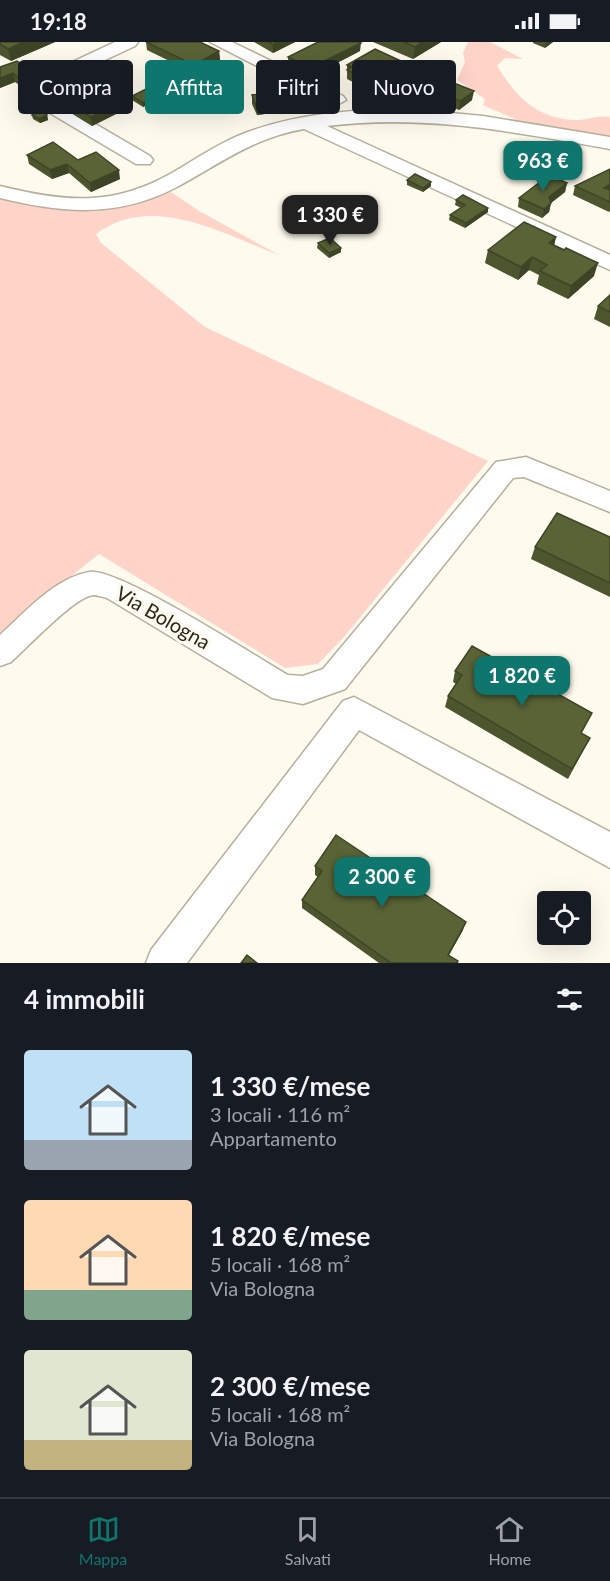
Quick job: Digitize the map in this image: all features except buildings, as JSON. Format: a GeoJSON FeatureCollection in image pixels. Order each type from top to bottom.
{"type":"FeatureCollection","features":[{"type":"Feature","properties":{"kind":"street"},"geometry":{"type":"LineString","coordinates":[[88,42],[107,52]]}},
{"type":"Feature","properties":{"kind":"street"},"geometry":{"type":"LineString","coordinates":[[129,42],[29,89],[30,93],[143,160]]}},
{"type":"Feature","properties":{"kind":"street"},"geometry":{"type":"LineString","coordinates":[[219,42],[256,60]]}},
{"type":"Feature","properties":{"kind":"street"},"geometry":{"type":"LineString","coordinates":[[0,192],[69,207],[102,207],[136,198],[168,183],[222,149],[250,136],[310,125],[406,114],[460,118],[610,143]]}},
{"type":"Feature","properties":{"kind":"street"},"geometry":{"type":"LineString","coordinates":[[310,125],[610,262]]}},
{"type":"Feature","properties":{"kind":"street","name":"Via Bologna"},"geometry":{"type":"LineString","coordinates":[[0,653],[60,602],[86,585],[101,584],[117,590],[283,688],[303,690],[334,679],[505,469],[526,467],[610,502]]}},
{"type":"Feature","properties":{"kind":"street"},"geometry":{"type":"LineString","coordinates":[[164,963],[354,711],[610,851]]}},
{"type":"Feature","properties":{"kind":"shaded area"},"geometry":{"type":"Polygon","coordinates":[[[468,42],[490,42],[523,59],[505,58],[497,66],[511,87],[537,110],[547,115],[573,120],[610,117],[610,136],[526,124],[483,105],[485,99],[457,80],[465,62],[463,53],[468,42]]]}},
{"type":"Feature","properties":{"kind":"shaded area"},"geometry":{"type":"Polygon","coordinates":[[[171,192],[199,211],[279,255],[211,228],[164,217],[140,217],[118,222],[96,234],[101,243],[205,327],[488,461],[344,637],[318,664],[285,668],[99,554],[0,633],[0,197],[47,208],[86,211],[124,205],[171,192]]]}}]}
